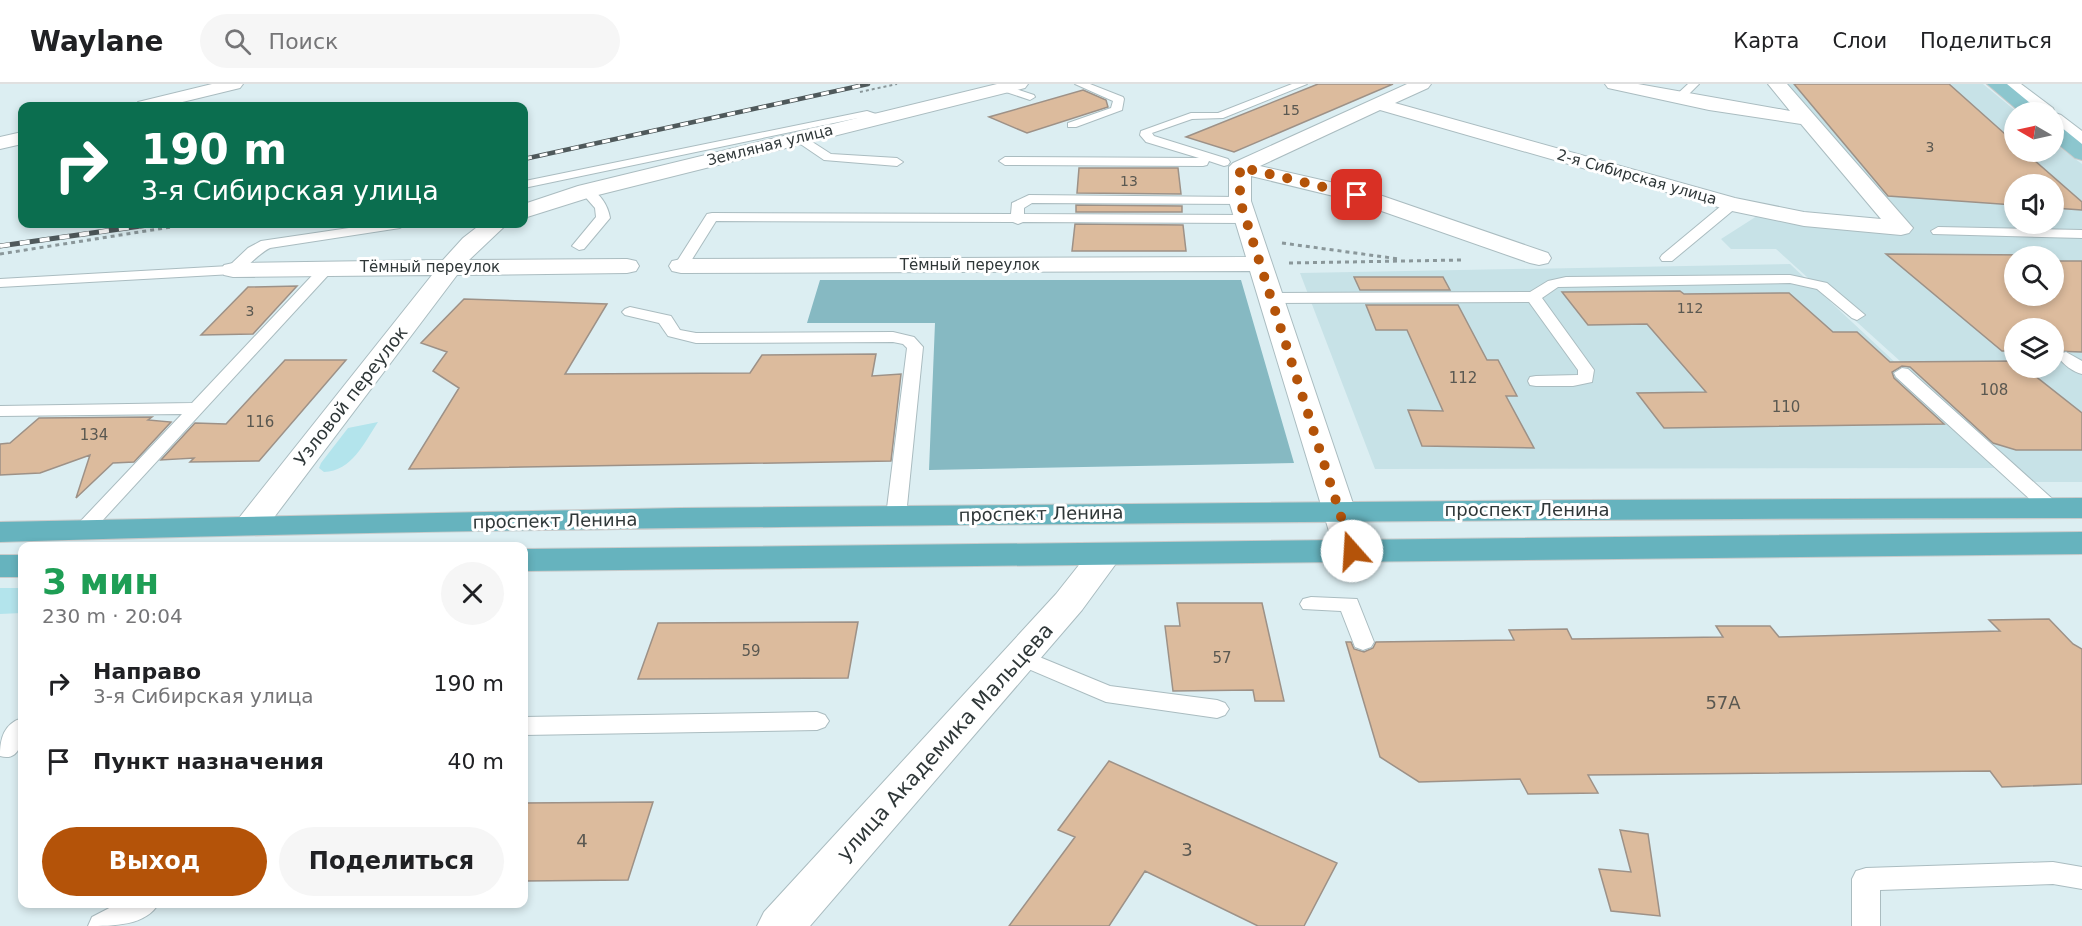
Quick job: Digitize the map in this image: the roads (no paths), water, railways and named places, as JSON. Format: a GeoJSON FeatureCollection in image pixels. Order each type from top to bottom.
{"type":"FeatureCollection","features":[{"type":"Feature","properties":{"kind":"highway","name":"проспект Ленина"},"geometry":{"type":"LineString","coordinates":[[0,532],[251,525],[1338,510],[2066,508]]}},
{"type":"Feature","properties":{"kind":"highway"},"geometry":{"type":"LineString","coordinates":[[1106,554],[1110,514]]}},
{"type":"Feature","properties":{"kind":"highway"},"geometry":{"type":"LineString","coordinates":[[528,560],[2082,543]]}},
{"type":"Feature","properties":{"kind":"highway"},"geometry":{"type":"LineString","coordinates":[[0,566],[18,566]]}},
{"type":"Feature","properties":{"kind":"main road"},"geometry":{"type":"LineString","coordinates":[[1996,84],[2018,102]]}},
{"type":"Feature","properties":{"kind":"main road"},"geometry":{"type":"LineString","coordinates":[[2064,137],[2079,147]]}},
{"type":"Feature","properties":{"kind":"street"},"geometry":{"type":"LineString","coordinates":[[161,102],[234,84]]}},
{"type":"Feature","properties":{"kind":"street"},"geometry":{"type":"LineString","coordinates":[[1232,164],[1422,84]]}},
{"type":"Feature","properties":{"kind":"street"},"geometry":{"type":"LineString","coordinates":[[1614,84],[1678,99],[1805,119]]}},
{"type":"Feature","properties":{"kind":"street"},"geometry":{"type":"LineString","coordinates":[[1777,84],[1805,119]]}},
{"type":"Feature","properties":{"kind":"street"},"geometry":{"type":"LineString","coordinates":[[2010,84],[2033,102]]}},
{"type":"Feature","properties":{"kind":"street","name":"Земляная улица"},"geometry":{"type":"LineString","coordinates":[[528,210],[586,191],[879,117],[1018,90]]}},
{"type":"Feature","properties":{"kind":"street","name":"2-я Сибирская улица"},"geometry":{"type":"LineString","coordinates":[[1378,104],[1732,204],[1804,219],[1901,228],[1805,119]]}},
{"type":"Feature","properties":{"kind":"street"},"geometry":{"type":"LineString","coordinates":[[2064,130],[2079,147]]}},
{"type":"Feature","properties":{"kind":"street"},"geometry":{"type":"LineString","coordinates":[[0,143],[18,139]]}},
{"type":"Feature","properties":{"kind":"street"},"geometry":{"type":"LineString","coordinates":[[1232,164],[1258,264],[1352,551]]}},
{"type":"Feature","properties":{"kind":"street"},"geometry":{"type":"LineString","coordinates":[[1232,164],[1357,195],[1539,258]]}},
{"type":"Feature","properties":{"kind":"street"},"geometry":{"type":"LineString","coordinates":[[451,267],[471,243],[490,228]]}},
{"type":"Feature","properties":{"kind":"street","name":"Тёмный переулок"},"geometry":{"type":"LineString","coordinates":[[681,266],[1258,264]]}},
{"type":"Feature","properties":{"kind":"street","name":"Тёмный переулок"},"geometry":{"type":"LineString","coordinates":[[233,270],[627,266]]}},
{"type":"Feature","properties":{"kind":"street","name":"Узловой переулок"},"geometry":{"type":"LineString","coordinates":[[251,525],[451,267]]}},
{"type":"Feature","properties":{"kind":"street","name":"улица Академика Мальцева"},"geometry":{"type":"LineString","coordinates":[[781,926],[1070,602],[1106,554]]}},
{"type":"Feature","properties":{"kind":"lane"},"geometry":{"type":"LineString","coordinates":[[1072,124],[1116,110],[1119,99],[1080,84]]}},
{"type":"Feature","properties":{"kind":"lane"},"geometry":{"type":"LineString","coordinates":[[1232,164],[1150,139],[1146,135],[1147,131],[1191,116],[1218,116],[1302,84]]}},
{"type":"Feature","properties":{"kind":"lane"},"geometry":{"type":"LineString","coordinates":[[1678,99],[1694,84]]}},
{"type":"Feature","properties":{"kind":"lane"},"geometry":{"type":"LineString","coordinates":[[528,184],[853,116],[867,114],[879,117]]}},
{"type":"Feature","properties":{"kind":"lane"},"geometry":{"type":"LineString","coordinates":[[800,138],[828,157],[897,162]]}},
{"type":"Feature","properties":{"kind":"lane"},"geometry":{"type":"LineString","coordinates":[[1005,161],[1232,164]]}},
{"type":"Feature","properties":{"kind":"lane"},"geometry":{"type":"LineString","coordinates":[[528,189],[543,204]]}},
{"type":"Feature","properties":{"kind":"lane"},"geometry":{"type":"LineString","coordinates":[[579,246],[603,218],[602,207],[586,191]]}},
{"type":"Feature","properties":{"kind":"lane"},"geometry":{"type":"LineString","coordinates":[[1018,220],[1017,206],[1029,199],[1243,210]]}},
{"type":"Feature","properties":{"kind":"lane"},"geometry":{"type":"LineString","coordinates":[[1667,258],[1732,204]]}},
{"type":"Feature","properties":{"kind":"lane"},"geometry":{"type":"LineString","coordinates":[[681,266],[712,217],[1018,220],[1243,210]]}},
{"type":"Feature","properties":{"kind":"lane"},"geometry":{"type":"LineString","coordinates":[[0,283],[233,270],[254,251],[266,244],[373,228]]}},
{"type":"Feature","properties":{"kind":"lane"},"geometry":{"type":"LineString","coordinates":[[1938,231],[2082,234]]}},
{"type":"Feature","properties":{"kind":"lane"},"geometry":{"type":"LineString","coordinates":[[83,530],[327,268]]}},
{"type":"Feature","properties":{"kind":"lane"},"geometry":{"type":"LineString","coordinates":[[1269,298],[1533,297],[1553,284],[1566,281],[1790,279],[1822,286],[1857,315]]}},
{"type":"Feature","properties":{"kind":"lane"},"geometry":{"type":"LineString","coordinates":[[1533,297],[1586,370],[1586,378],[1573,381],[1536,381]]}},
{"type":"Feature","properties":{"kind":"lane"},"geometry":{"type":"LineString","coordinates":[[630,312],[665,319],[674,333],[696,338],[893,337],[908,340],[915,347],[896,516]]}},
{"type":"Feature","properties":{"kind":"lane"},"geometry":{"type":"LineString","coordinates":[[2066,357],[2082,369]]}},
{"type":"Feature","properties":{"kind":"lane"},"geometry":{"type":"LineString","coordinates":[[1902,373],[2066,508]]}},
{"type":"Feature","properties":{"kind":"lane"},"geometry":{"type":"LineString","coordinates":[[0,411],[199,408]]}},
{"type":"Feature","properties":{"kind":"lane"},"geometry":{"type":"LineString","coordinates":[[1311,604],[1349,604],[1363,642]]}},
{"type":"Feature","properties":{"kind":"lane"},"geometry":{"type":"LineString","coordinates":[[1020,657],[1106,694],[1217,709]]}},
{"type":"Feature","properties":{"kind":"lane"},"geometry":{"type":"LineString","coordinates":[[528,726],[817,721]]}},
{"type":"Feature","properties":{"kind":"lane"},"geometry":{"type":"LineString","coordinates":[[9,748],[18,733]]}},
{"type":"Feature","properties":{"kind":"lane"},"geometry":{"type":"LineString","coordinates":[[1866,926],[1866,879],[2053,873],[2082,878]]}},
{"type":"Feature","properties":{"kind":"lane"},"geometry":{"type":"LineString","coordinates":[[102,926],[136,908]]}},
{"type":"Feature","properties":{"kind":"railway"},"geometry":{"type":"LineString","coordinates":[[528,158],[868,84]]}},
{"type":"Feature","properties":{"kind":"railway"},"geometry":{"type":"LineString","coordinates":[[0,246],[127,228]]}}]}
